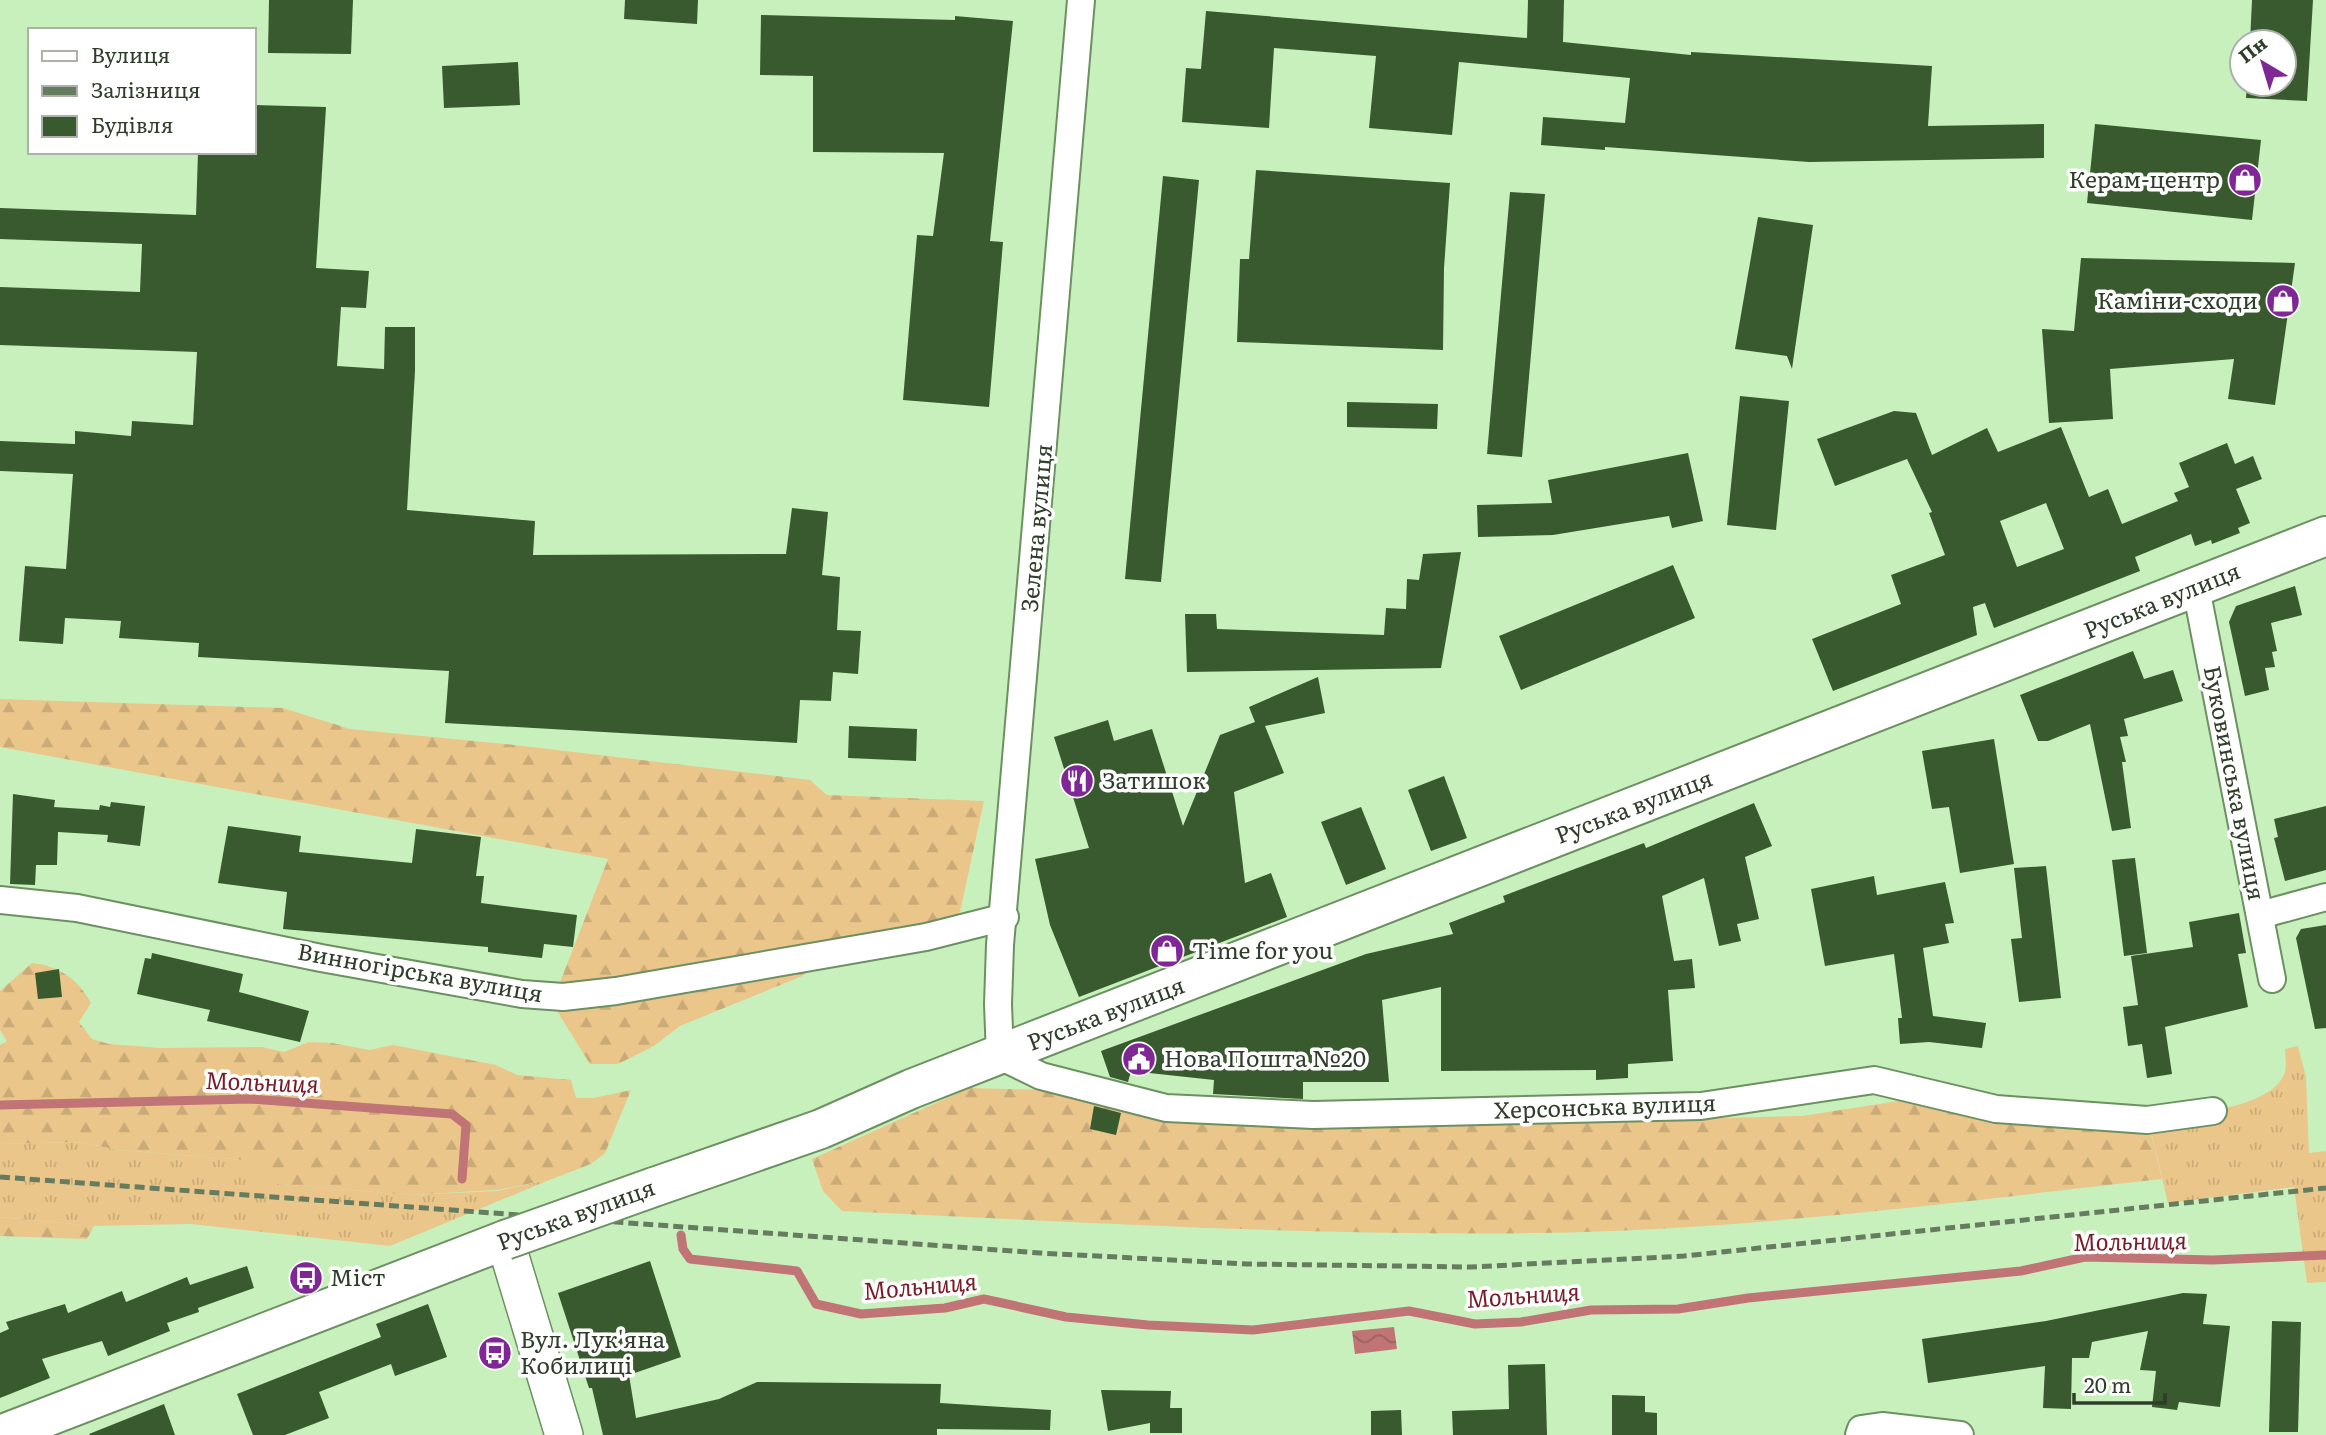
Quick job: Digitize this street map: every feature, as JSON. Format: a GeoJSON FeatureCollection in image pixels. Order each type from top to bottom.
{"type":"FeatureCollection","features":[{"type":"Feature","properties":{"kind":"main road","name":"Руська вулиця"},"geometry":{"type":"LineString","coordinates":[[0,1435],[505,1240],[821,1129],[911,1089],[2326,536]]}},
{"type":"Feature","properties":{"kind":"street","name":"Зелена вулиця"},"geometry":{"type":"LineString","coordinates":[[1000,1056],[998,1004],[1004,917],[1081,0]]}},
{"type":"Feature","properties":{"kind":"street","name":"Буковинська вулиця"},"geometry":{"type":"LineString","coordinates":[[2196,588],[2272,979]]}},
{"type":"Feature","properties":{"kind":"street"},"geometry":{"type":"LineString","coordinates":[[2260,915],[2326,897]]}},
{"type":"Feature","properties":{"kind":"street","name":"Винногірська вулиця"},"geometry":{"type":"LineString","coordinates":[[0,900],[77,908],[321,958],[522,994],[563,997],[616,991],[926,937],[1004,917]]}},
{"type":"Feature","properties":{"kind":"street","name":"Херсонська вулиця"},"geometry":{"type":"LineString","coordinates":[[1000,1056],[1041,1076],[1166,1108],[1300,1114],[1701,1106],[1874,1080],[1996,1109],[2147,1120],[2214,1111]]}},
{"type":"Feature","properties":{"kind":"street"},"geometry":{"type":"LineString","coordinates":[[505,1240],[564,1435]]}},
{"type":"Feature","properties":{"kind":"street"},"geometry":{"type":"LineString","coordinates":[[1858,1435],[1861,1429],[1882,1426],[1960,1435]]}},
{"type":"Feature","properties":{"kind":"green space"},"geometry":{"type":"Polygon","coordinates":[[[0,699],[283,708],[350,729],[515,745],[810,780],[827,795],[984,801],[960,912],[939,932],[822,964],[800,977],[680,1026],[654,1046],[618,1064],[590,1064],[552,1003],[608,859],[0,747],[0,699]]]}},
{"type":"Feature","properties":{"kind":"green space"},"geometry":{"type":"Polygon","coordinates":[[[32,963],[51,967],[67,975],[80,987],[91,1003],[79,1022],[92,1039],[109,1044],[162,1048],[262,1047],[284,1052],[309,1042],[369,1050],[393,1045],[496,1065],[517,1075],[571,1080],[576,1098],[594,1098],[631,1090],[605,1153],[591,1164],[552,1179],[498,1190],[410,1195],[278,1184],[245,1160],[119,1150],[77,1142],[0,1144],[0,1045],[7,1041],[0,1030],[0,991],[32,963]]]}},
{"type":"Feature","properties":{"kind":"green space"},"geometry":{"type":"Polygon","coordinates":[[[2298,1046],[2306,1077],[2309,1153],[2326,1151],[2326,1282],[2307,1283],[2294,1187],[2168,1203],[2148,1119],[2224,1108],[2263,1095],[2277,1085],[2285,1072],[2285,1049],[2298,1046]]]}},
{"type":"Feature","properties":{"kind":"green space"},"geometry":{"type":"Polygon","coordinates":[[[969,1088],[1046,1090],[1187,1123],[1412,1126],[1802,1116],[1905,1100],[2150,1129],[2162,1179],[1774,1221],[1540,1233],[1278,1230],[842,1211],[823,1191],[812,1159],[969,1088]]]}},
{"type":"Feature","properties":{"kind":"green space"},"geometry":{"type":"Polygon","coordinates":[[[77,1142],[119,1150],[246,1160],[279,1184],[410,1195],[497,1191],[552,1179],[390,1246],[191,1224],[94,1226],[0,1217],[0,1144],[77,1142]]]}},
{"type":"Feature","properties":{"kind":"green space"},"geometry":{"type":"Polygon","coordinates":[[[0,1217],[94,1226],[87,1239],[0,1236],[0,1217]]]}},
{"type":"Feature","properties":{"kind":"water"},"geometry":{"type":"Polygon","coordinates":[[[1394,1327],[1397,1349],[1355,1354],[1352,1331],[1394,1327]]]}},
{"type":"Feature","properties":{"kind":"building"},"geometry":{"type":"Polygon","coordinates":[[[269,0],[353,0],[351,54],[268,53],[269,0]]]}},
{"type":"Feature","properties":{"kind":"building"},"geometry":{"type":"Polygon","coordinates":[[[625,0],[698,0],[697,24],[624,19],[625,0]]]}},
{"type":"Feature","properties":{"kind":"building"},"geometry":{"type":"Polygon","coordinates":[[[1528,0],[1564,0],[1563,42],[1691,55],[1691,52],[1932,66],[1928,126],[2044,124],[2044,158],[1809,162],[1541,145],[1543,117],[1625,123],[1630,78],[1459,62],[1452,135],[1369,128],[1376,56],[1274,48],[1269,128],[1182,122],[1186,68],[1201,69],[1206,11],[1527,38],[1528,0]]]}},
{"type":"Feature","properties":{"kind":"building"},"geometry":{"type":"Polygon","coordinates":[[[2252,0],[2313,0],[2307,101],[2246,98],[2298,98],[2298,28],[2251,28],[2252,0]]]}},
{"type":"Feature","properties":{"kind":"building"},"geometry":{"type":"Polygon","coordinates":[[[761,15],[955,20],[955,16],[1013,21],[990,241],[1003,242],[989,407],[903,400],[917,235],[933,236],[944,153],[813,152],[813,76],[760,75],[761,15]]]}},
{"type":"Feature","properties":{"kind":"building"},"geometry":{"type":"Polygon","coordinates":[[[518,62],[520,105],[444,108],[442,66],[518,62]]]}},
{"type":"Feature","properties":{"kind":"building"},"geometry":{"type":"Polygon","coordinates":[[[256,105],[326,107],[316,268],[369,271],[366,308],[341,307],[337,366],[384,369],[385,327],[415,327],[407,510],[535,521],[533,555],[786,554],[792,508],[828,512],[822,575],[840,577],[837,630],[861,631],[858,674],[833,672],[831,701],[800,700],[797,743],[445,723],[449,671],[198,657],[199,643],[119,638],[121,621],[65,618],[63,644],[19,641],[25,566],[66,569],[73,474],[0,471],[0,441],[75,444],[75,431],[131,436],[132,421],[193,425],[197,352],[0,345],[0,287],[140,292],[142,244],[0,239],[0,208],[196,215],[198,154],[256,154],[256,105]]]}},
{"type":"Feature","properties":{"kind":"building"},"geometry":{"type":"Polygon","coordinates":[[[2095,124],[2261,140],[2252,220],[2087,203],[2095,124]]]}},
{"type":"Feature","properties":{"kind":"building"},"geometry":{"type":"Polygon","coordinates":[[[1256,170],[1450,183],[1444,268],[1443,350],[1237,342],[1240,259],[1249,259],[1256,170]]]}},
{"type":"Feature","properties":{"kind":"building"},"geometry":{"type":"Polygon","coordinates":[[[1163,176],[1199,180],[1161,582],[1125,579],[1163,176]]]}},
{"type":"Feature","properties":{"kind":"building"},"geometry":{"type":"Polygon","coordinates":[[[1510,192],[1545,194],[1522,457],[1487,454],[1510,192]]]}},
{"type":"Feature","properties":{"kind":"building"},"geometry":{"type":"Polygon","coordinates":[[[1758,217],[1813,225],[1792,369],[1787,356],[1735,349],[1758,217]]]}},
{"type":"Feature","properties":{"kind":"building"},"geometry":{"type":"Polygon","coordinates":[[[2081,258],[2295,263],[2275,405],[2228,399],[2234,359],[2110,369],[2113,419],[2049,423],[2042,329],[2074,331],[2081,258]]]}},
{"type":"Feature","properties":{"kind":"building"},"geometry":{"type":"Polygon","coordinates":[[[1740,396],[1789,401],[1776,530],[1727,525],[1740,396]]]}},
{"type":"Feature","properties":{"kind":"building"},"geometry":{"type":"Polygon","coordinates":[[[1347,402],[1438,404],[1437,429],[1347,427],[1347,402]]]}},
{"type":"Feature","properties":{"kind":"building"},"geometry":{"type":"Polygon","coordinates":[[[1894,411],[1916,413],[1932,455],[1987,428],[1998,452],[2061,427],[2089,497],[2108,489],[2122,524],[2178,501],[2174,493],[2189,487],[2179,463],[2227,443],[2235,464],[2253,456],[2262,479],[2236,489],[2250,523],[2238,528],[2240,533],[2212,544],[2211,540],[2195,546],[2191,534],[2135,557],[2140,571],[1994,628],[1985,603],[1973,607],[1977,635],[1833,691],[1812,639],[1901,604],[1891,575],[1945,555],[1929,513],[1932,512],[1907,459],[1835,486],[1817,439],[1894,411]],[[2046,503],[2000,521],[2017,567],[2064,549],[2046,503]]]}},
{"type":"Feature","properties":{"kind":"building"},"geometry":{"type":"Polygon","coordinates":[[[1688,453],[1703,521],[1672,528],[1669,516],[1553,535],[1478,537],[1477,505],[1552,503],[1548,480],[1688,453]]]}},
{"type":"Feature","properties":{"kind":"building"},"geometry":{"type":"Polygon","coordinates":[[[1461,552],[1441,668],[1187,672],[1185,614],[1216,614],[1217,629],[1384,635],[1386,608],[1406,609],[1407,579],[1419,580],[1423,554],[1461,552]]]}},
{"type":"Feature","properties":{"kind":"building"},"geometry":{"type":"Polygon","coordinates":[[[1673,565],[1695,618],[1521,690],[1499,636],[1673,565]]]}},
{"type":"Feature","properties":{"kind":"building"},"geometry":{"type":"Polygon","coordinates":[[[2295,586],[2302,615],[2271,623],[2277,651],[2272,652],[2275,667],[2265,668],[2269,690],[2245,696],[2229,622],[2236,606],[2295,586]]]}},
{"type":"Feature","properties":{"kind":"building"},"geometry":{"type":"Polygon","coordinates":[[[2133,651],[2144,679],[2173,670],[2183,701],[2124,719],[2128,736],[2120,737],[2126,762],[2122,762],[2131,828],[2112,831],[2090,724],[2048,741],[2038,741],[2020,695],[2133,651]]]}},
{"type":"Feature","properties":{"kind":"building"},"geometry":{"type":"Polygon","coordinates":[[[1318,677],[1325,713],[1265,726],[1284,773],[1234,792],[1245,883],[1271,873],[1287,917],[1079,997],[1050,925],[1035,859],[1089,848],[1054,737],[1108,720],[1114,741],[1152,729],[1183,826],[1220,735],[1255,722],[1249,707],[1318,677]]]}},
{"type":"Feature","properties":{"kind":"building"},"geometry":{"type":"Polygon","coordinates":[[[849,726],[917,729],[916,761],[848,758],[849,726]]]}},
{"type":"Feature","properties":{"kind":"building"},"geometry":{"type":"Polygon","coordinates":[[[1994,739],[2014,864],[1960,873],[1949,807],[1932,809],[1922,751],[1994,739]]]}},
{"type":"Feature","properties":{"kind":"building"},"geometry":{"type":"Polygon","coordinates":[[[1444,776],[1467,838],[1431,851],[1408,790],[1444,776]]]}},
{"type":"Feature","properties":{"kind":"building"},"geometry":{"type":"Polygon","coordinates":[[[13,794],[55,800],[54,807],[99,810],[100,805],[110,807],[111,802],[145,806],[140,846],[107,842],[108,835],[58,832],[57,865],[36,865],[35,885],[10,884],[13,794]]]}},
{"type":"Feature","properties":{"kind":"building"},"geometry":{"type":"Polygon","coordinates":[[[1754,803],[1772,846],[1745,857],[1759,919],[1737,924],[1741,941],[1719,946],[1704,878],[1662,896],[1674,961],[1692,959],[1695,988],[1668,990],[1673,1061],[1628,1064],[1628,1078],[1596,1080],[1596,1070],[1441,1071],[1441,987],[1382,1000],[1389,1082],[1303,1082],[1303,1099],[1213,1094],[1214,1080],[1131,1071],[1128,1082],[1110,1077],[1101,1051],[1366,954],[1453,934],[1449,923],[1505,902],[1503,896],[1644,843],[1646,848],[1754,803]]]}},
{"type":"Feature","properties":{"kind":"building"},"geometry":{"type":"Polygon","coordinates":[[[2326,806],[2326,870],[2285,881],[2274,838],[2278,837],[2274,819],[2326,806]]]}},
{"type":"Feature","properties":{"kind":"building"},"geometry":{"type":"Polygon","coordinates":[[[1361,807],[1386,869],[1346,885],[1321,822],[1361,807]]]}},
{"type":"Feature","properties":{"kind":"building"},"geometry":{"type":"Polygon","coordinates":[[[228,826],[301,836],[299,852],[412,863],[416,829],[481,837],[476,876],[484,876],[481,903],[577,915],[573,947],[544,944],[542,958],[488,952],[488,947],[283,929],[287,892],[218,883],[228,826]]]}},
{"type":"Feature","properties":{"kind":"building"},"geometry":{"type":"Polygon","coordinates":[[[2135,858],[2147,953],[2124,956],[2112,860],[2135,858]]]}},
{"type":"Feature","properties":{"kind":"building"},"geometry":{"type":"Polygon","coordinates":[[[2046,866],[2061,998],[2019,1002],[2011,939],[2022,938],[2014,868],[2046,866]]]}},
{"type":"Feature","properties":{"kind":"building"},"geometry":{"type":"Polygon","coordinates":[[[1874,876],[1877,895],[1945,882],[1954,923],[1945,924],[1949,943],[1923,948],[1933,1016],[1986,1023],[1982,1048],[1929,1042],[1900,1044],[1898,1018],[1902,1018],[1894,954],[1825,966],[1811,889],[1874,876]]]}},
{"type":"Feature","properties":{"kind":"building"},"geometry":{"type":"Polygon","coordinates":[[[2239,913],[2246,953],[2238,954],[2248,1007],[2165,1027],[2172,1074],[2147,1078],[2142,1044],[2128,1046],[2123,1007],[2138,1005],[2131,956],[2193,947],[2189,922],[2239,913]]]}},
{"type":"Feature","properties":{"kind":"building"},"geometry":{"type":"Polygon","coordinates":[[[2326,925],[2326,1028],[2315,1029],[2296,938],[2301,929],[2326,925]]]}},
{"type":"Feature","properties":{"kind":"building"},"geometry":{"type":"Polygon","coordinates":[[[152,953],[243,974],[239,992],[309,1011],[300,1042],[207,1021],[210,1010],[137,994],[145,958],[151,959],[152,953]]]}},
{"type":"Feature","properties":{"kind":"building"},"geometry":{"type":"Polygon","coordinates":[[[59,969],[62,997],[38,999],[35,973],[59,969]]]}},
{"type":"Feature","properties":{"kind":"building"},"geometry":{"type":"Polygon","coordinates":[[[1094,1106],[1121,1113],[1116,1135],[1090,1129],[1094,1106]]]}},
{"type":"Feature","properties":{"kind":"building"},"geometry":{"type":"Polygon","coordinates":[[[650,1261],[681,1357],[629,1375],[636,1418],[719,1399],[757,1382],[941,1384],[940,1403],[1051,1410],[1050,1430],[937,1429],[937,1435],[603,1435],[592,1388],[589,1388],[558,1293],[650,1261]]]}},
{"type":"Feature","properties":{"kind":"building"},"geometry":{"type":"Polygon","coordinates":[[[247,1266],[254,1288],[198,1308],[199,1312],[167,1323],[170,1331],[108,1356],[102,1341],[42,1359],[50,1378],[0,1398],[0,1333],[9,1329],[6,1322],[65,1304],[68,1313],[122,1291],[126,1302],[187,1277],[190,1285],[247,1266]]]}},
{"type":"Feature","properties":{"kind":"building"},"geometry":{"type":"Polygon","coordinates":[[[2183,1293],[2207,1294],[2203,1324],[2230,1326],[2220,1407],[2179,1402],[2177,1410],[2152,1407],[2156,1371],[2140,1370],[2148,1331],[2092,1342],[2089,1358],[2072,1358],[2071,1409],[2043,1408],[2045,1366],[1928,1383],[1922,1339],[2046,1321],[2183,1293]]]}},
{"type":"Feature","properties":{"kind":"building"},"geometry":{"type":"Polygon","coordinates":[[[428,1304],[447,1357],[395,1376],[391,1364],[319,1392],[329,1418],[285,1435],[253,1435],[237,1394],[381,1337],[376,1324],[428,1304]]]}},
{"type":"Feature","properties":{"kind":"building"},"geometry":{"type":"Polygon","coordinates":[[[2272,1321],[2301,1322],[2298,1432],[2269,1432],[2272,1321]]]}},
{"type":"Feature","properties":{"kind":"building"},"geometry":{"type":"Polygon","coordinates":[[[1545,1364],[1547,1435],[1453,1435],[1452,1411],[1509,1409],[1508,1365],[1545,1364]]]}},
{"type":"Feature","properties":{"kind":"building"},"geometry":{"type":"Polygon","coordinates":[[[1101,1390],[1171,1391],[1170,1408],[1182,1408],[1182,1433],[1150,1433],[1150,1423],[1108,1431],[1101,1390]]]}},
{"type":"Feature","properties":{"kind":"building"},"geometry":{"type":"Polygon","coordinates":[[[1612,1395],[1645,1396],[1645,1412],[1657,1413],[1657,1435],[1612,1435],[1612,1395]]]}},
{"type":"Feature","properties":{"kind":"building"},"geometry":{"type":"Polygon","coordinates":[[[164,1404],[175,1435],[89,1434],[164,1404]]]}},
{"type":"Feature","properties":{"kind":"building"},"geometry":{"type":"Polygon","coordinates":[[[1401,1410],[1402,1435],[1371,1435],[1371,1411],[1401,1410]]]}},
{"type":"Feature","properties":{"kind":"waterway","name":"Мольниця"},"geometry":{"type":"LineString","coordinates":[[0,1105],[250,1099],[452,1114],[466,1125],[462,1179]]}},
{"type":"Feature","properties":{"kind":"waterway","name":"Мольниця"},"geometry":{"type":"LineString","coordinates":[[681,1235],[683,1249],[690,1259],[797,1271],[816,1304],[861,1314],[945,1308],[984,1299],[1066,1317],[1148,1325],[1253,1330],[1409,1311],[1475,1324],[1521,1322],[1591,1310],[1678,1309],[1748,1298],[2021,1271],[2085,1257],[2213,1260],[2326,1255]]}},
{"type":"Feature","properties":{"kind":"railway"},"geometry":{"type":"LineString","coordinates":[[0,1177],[1040,1253],[1247,1264],[1471,1267],[1684,1256],[2326,1188]]}},
{"type":"Feature","properties":{"kind":"place","name":"Керам-центр"},"geometry":{"type":"Point","coordinates":[2245,180]}},
{"type":"Feature","properties":{"kind":"place","name":"Каміни-сходи"},"geometry":{"type":"Point","coordinates":[2283,301]}},
{"type":"Feature","properties":{"kind":"place","name":"Затишок"},"geometry":{"type":"Point","coordinates":[1077,781]}},
{"type":"Feature","properties":{"kind":"place","name":"Time for you"},"geometry":{"type":"Point","coordinates":[1167,951]}},
{"type":"Feature","properties":{"kind":"place","name":"Нова Пошта №20"},"geometry":{"type":"Point","coordinates":[1139,1059]}},
{"type":"Feature","properties":{"kind":"place","name":"Міст"},"geometry":{"type":"Point","coordinates":[306,1278]}},
{"type":"Feature","properties":{"kind":"place","name":"Вул. Лук'яна Кобилиці"},"geometry":{"type":"Point","coordinates":[495,1353]}}]}
